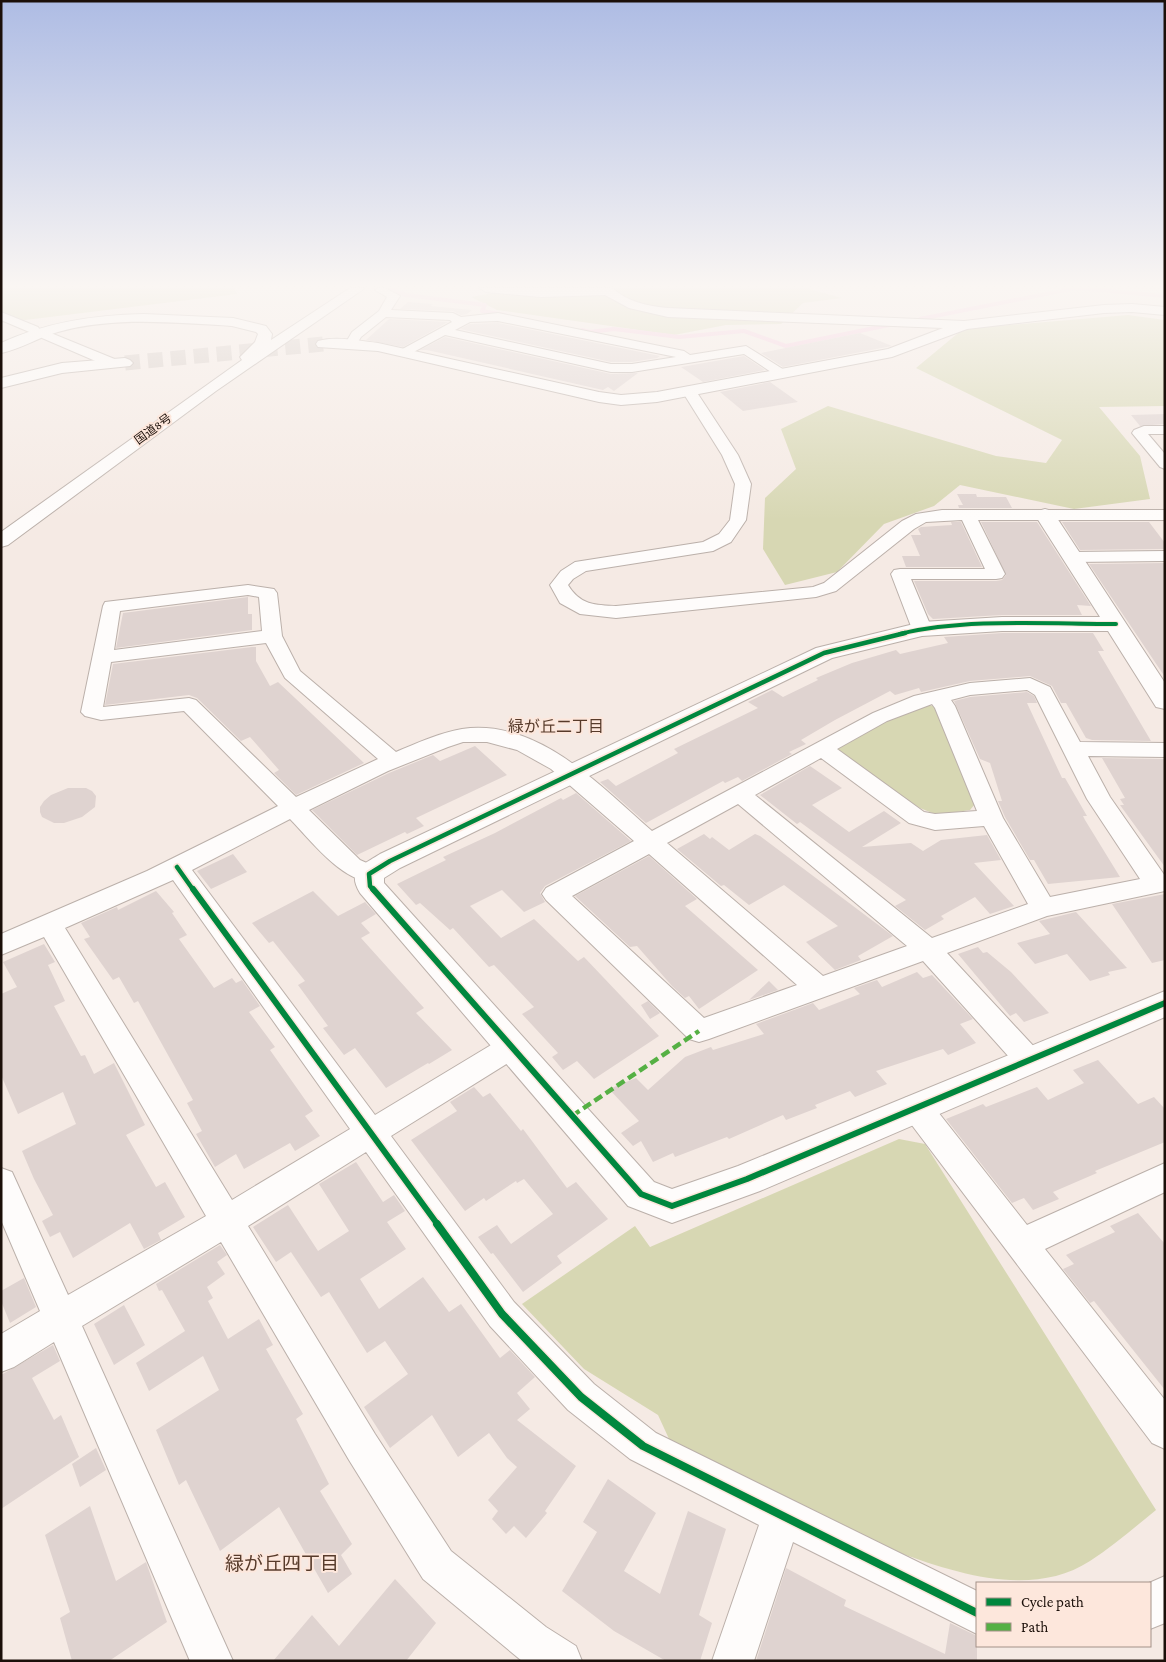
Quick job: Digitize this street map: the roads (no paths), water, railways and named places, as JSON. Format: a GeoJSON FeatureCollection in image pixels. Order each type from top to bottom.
{"type":"FeatureCollection","features":[{"type":"Feature","properties":{"kind":"main road"},"geometry":{"type":"LineString","coordinates":[[1,383],[62,368],[90,366]]}},
{"type":"Feature","properties":{"kind":"main road"},"geometry":{"type":"LineString","coordinates":[[210,388],[237,366]]}},
{"type":"Feature","properties":{"kind":"main road","name":"国道8号"},"geometry":{"type":"LineString","coordinates":[[1,541],[243,366]]}},
{"type":"Feature","properties":{"kind":"main road"},"geometry":{"type":"LineString","coordinates":[[463,366],[610,399],[635,399],[689,391],[823,366]]}},
{"type":"Feature","properties":{"kind":"main road"},"geometry":{"type":"LineString","coordinates":[[1046,515],[1165,702]]}},
{"type":"Feature","properties":{"kind":"main road"},"geometry":{"type":"LineString","coordinates":[[1116,624],[1002,624],[922,628],[824,653],[390,861],[369,874],[370,886],[641,1194],[672,1206],[747,1179],[1165,1003]]}},
{"type":"Feature","properties":{"kind":"street"},"geometry":{"type":"LineString","coordinates":[[600,366],[611,368],[632,368],[648,366]]}},
{"type":"Feature","properties":{"kind":"street"},"geometry":{"type":"LineString","coordinates":[[770,366],[782,373]]}},
{"type":"Feature","properties":{"kind":"street"},"geometry":{"type":"LineString","coordinates":[[689,391],[730,454],[744,484],[738,520],[725,538],[707,547],[582,566],[567,575],[559,585],[567,599],[587,610],[616,612],[816,592],[830,587],[908,525],[922,518],[967,514],[1165,515]]}},
{"type":"Feature","properties":{"kind":"street"},"geometry":{"type":"LineString","coordinates":[[1165,430],[1144,430],[1139,433],[1165,464]]}},
{"type":"Feature","properties":{"kind":"street"},"geometry":{"type":"LineString","coordinates":[[922,628],[900,574],[996,574],[967,514]]}},
{"type":"Feature","properties":{"kind":"street"},"geometry":{"type":"LineString","coordinates":[[1072,557],[1165,556]]}},
{"type":"Feature","properties":{"kind":"street"},"geometry":{"type":"LineString","coordinates":[[369,874],[350,866],[189,704],[102,714],[92,712],[112,606],[248,590],[268,592],[272,636],[292,674],[394,761]]}},
{"type":"Feature","properties":{"kind":"street"},"geometry":{"type":"LineString","coordinates":[[102,657],[272,636]]}},
{"type":"Feature","properties":{"kind":"street"},"geometry":{"type":"LineString","coordinates":[[1030,684],[1043,691],[1099,799],[1157,884],[1043,908],[699,1031],[555,894],[880,717],[921,700],[937,697],[970,689],[1030,684]]}},
{"type":"Feature","properties":{"kind":"street"},"geometry":{"type":"LineString","coordinates":[[937,697],[945,706],[991,818],[1043,908]]}},
{"type":"Feature","properties":{"kind":"street"},"geometry":{"type":"LineString","coordinates":[[1,945],[177,867],[294,808],[394,761],[443,741],[470,735],[510,739],[537,750],[572,773],[650,843],[820,989]]}},
{"type":"Feature","properties":{"kind":"street"},"geometry":{"type":"LineString","coordinates":[[823,749],[917,818],[935,822],[991,818]]}},
{"type":"Feature","properties":{"kind":"street"},"geometry":{"type":"LineString","coordinates":[[1073,750],[1165,750]]}},
{"type":"Feature","properties":{"kind":"street"},"geometry":{"type":"LineString","coordinates":[[740,794],[929,950],[1029,1060]]}},
{"type":"Feature","properties":{"kind":"street"},"geometry":{"type":"LineString","coordinates":[[177,867],[502,1314],[580,1397],[643,1446],[976,1612]]}},
{"type":"Feature","properties":{"kind":"street"},"geometry":{"type":"LineString","coordinates":[[49,923],[362,1447],[437,1565],[530,1642],[561,1661]]}},
{"type":"Feature","properties":{"kind":"street"},"geometry":{"type":"LineString","coordinates":[[1,1354],[227,1221],[511,1047]]}},
{"type":"Feature","properties":{"kind":"street"},"geometry":{"type":"LineString","coordinates":[[916,1107],[1165,1430]]}},
{"type":"Feature","properties":{"kind":"street"},"geometry":{"type":"LineString","coordinates":[[1,1182],[212,1661]]}},
{"type":"Feature","properties":{"kind":"street"},"geometry":{"type":"LineString","coordinates":[[1020,1244],[1160,1186]]}},
{"type":"Feature","properties":{"kind":"street"},"geometry":{"type":"LineString","coordinates":[[733,1661],[782,1515]]}},
{"type":"Feature","properties":{"kind":"street"},"geometry":{"type":"LineString","coordinates":[[1151,1607],[1165,1597]]}},
{"type":"Feature","properties":{"kind":"district","name":"緑が丘二丁目"},"geometry":{"type":"Point","coordinates":[556,726]}},
{"type":"Feature","properties":{"kind":"district","name":"緑が丘四丁目"},"geometry":{"type":"Point","coordinates":[282,1563]}}]}
